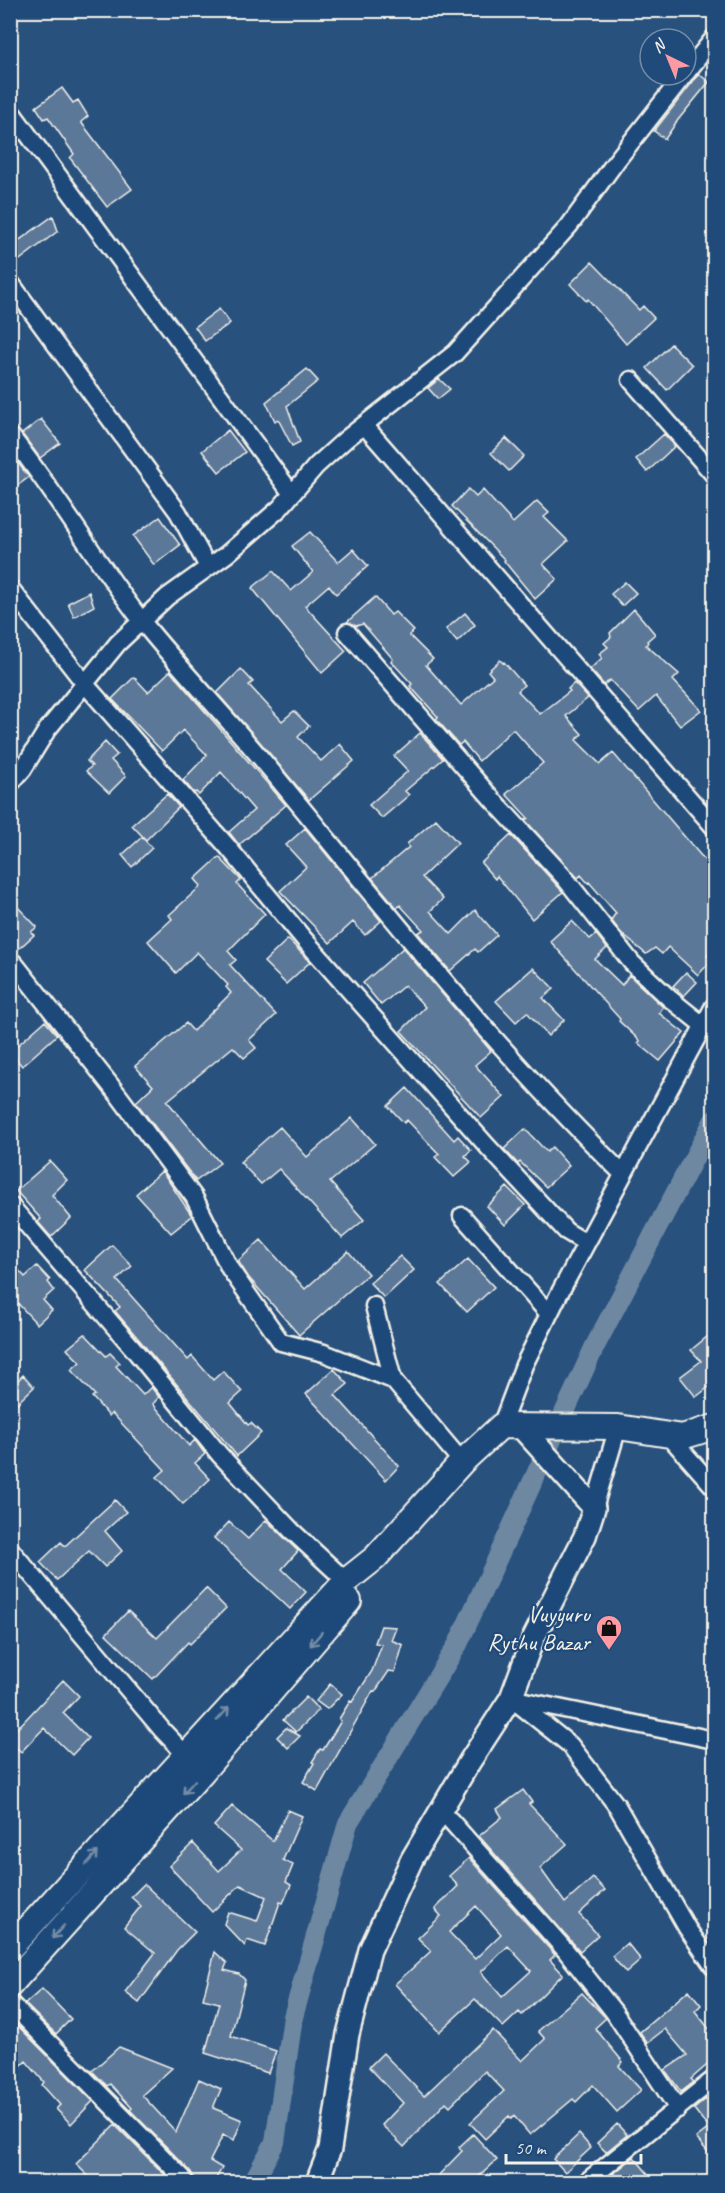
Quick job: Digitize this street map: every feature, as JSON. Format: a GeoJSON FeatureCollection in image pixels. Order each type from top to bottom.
{"type":"FeatureCollection","features":[{"type":"Feature","properties":{"kind":"main road"},"geometry":{"type":"LineString","coordinates":[[10,1948],[346,1581],[375,1558],[462,1462],[511,1426],[618,1427],[682,1437],[714,1427]]}},
{"type":"Feature","properties":{"kind":"main road"},"geometry":{"type":"LineString","coordinates":[[10,1985],[203,1771],[348,1602],[375,1558]]}},
{"type":"Feature","properties":{"kind":"street"},"geometry":{"type":"LineString","coordinates":[[698,58],[714,38]]}},
{"type":"Feature","properties":{"kind":"street"},"geometry":{"type":"LineString","coordinates":[[10,784],[23,769],[47,730],[118,643],[167,597],[208,567],[280,508],[316,466],[455,353],[490,317],[569,226],[616,160],[675,87]]}},
{"type":"Feature","properties":{"kind":"street"},"geometry":{"type":"LineString","coordinates":[[13,114],[292,494]]}},
{"type":"Feature","properties":{"kind":"street"},"geometry":{"type":"LineString","coordinates":[[10,282],[178,512],[208,567]]}},
{"type":"Feature","properties":{"kind":"street"},"geometry":{"type":"LineString","coordinates":[[631,380],[714,475]]}},
{"type":"Feature","properties":{"kind":"street"},"geometry":{"type":"LineString","coordinates":[[364,425],[714,827]]}},
{"type":"Feature","properties":{"kind":"street"},"geometry":{"type":"LineString","coordinates":[[10,435],[79,535],[142,620],[272,771],[390,916],[514,1061],[576,1128],[623,1174]]}},
{"type":"Feature","properties":{"kind":"street"},"geometry":{"type":"LineString","coordinates":[[10,588],[86,684],[227,846],[303,938],[488,1148],[566,1231],[586,1243]]}},
{"type":"Feature","properties":{"kind":"street"},"geometry":{"type":"LineString","coordinates":[[347,632],[564,878],[632,963],[669,998],[704,1026]]}},
{"type":"Feature","properties":{"kind":"street"},"geometry":{"type":"LineString","coordinates":[[14,963],[119,1096],[194,1197],[230,1269],[281,1342],[324,1353],[393,1380]]}},
{"type":"Feature","properties":{"kind":"street"},"geometry":{"type":"LineString","coordinates":[[594,1508],[511,1426],[524,1365],[586,1243],[714,1006]]}},
{"type":"Feature","properties":{"kind":"street"},"geometry":{"type":"LineString","coordinates":[[10,1205],[132,1347],[220,1455],[292,1530],[346,1581]]}},
{"type":"Feature","properties":{"kind":"street"},"geometry":{"type":"LineString","coordinates":[[462,1216],[549,1314]]}},
{"type":"Feature","properties":{"kind":"street"},"geometry":{"type":"LineString","coordinates":[[374,1306],[393,1380],[462,1462]]}},
{"type":"Feature","properties":{"kind":"street"},"geometry":{"type":"LineString","coordinates":[[317,2182],[330,2149],[348,2034],[370,1950],[412,1859],[470,1761],[511,1698],[533,1639],[585,1536],[618,1427]]}},
{"type":"Feature","properties":{"kind":"street"},"geometry":{"type":"LineString","coordinates":[[669,1436],[714,1487]]}},
{"type":"Feature","properties":{"kind":"street"},"geometry":{"type":"LineString","coordinates":[[10,1549],[163,1731],[186,1755]]}},
{"type":"Feature","properties":{"kind":"street"},"geometry":{"type":"LineString","coordinates":[[511,1698],[714,1740]]}},
{"type":"Feature","properties":{"kind":"street"},"geometry":{"type":"LineString","coordinates":[[511,1698],[570,1745],[610,1797],[687,1928],[714,1967]]}},
{"type":"Feature","properties":{"kind":"street"},"geometry":{"type":"LineString","coordinates":[[450,1820],[566,1951],[601,1995],[678,2109]]}},
{"type":"Feature","properties":{"kind":"street"},"geometry":{"type":"LineString","coordinates":[[10,2003],[183,2178],[179,2182]]}},
{"type":"Feature","properties":{"kind":"street"},"geometry":{"type":"LineString","coordinates":[[586,2182],[714,2079]]}},
{"type":"Feature","properties":{"kind":"building"},"geometry":{"type":"Polygon","coordinates":[[[698,75],[709,82],[665,139],[654,131],[689,87],[698,87],[698,75]]]}},
{"type":"Feature","properties":{"kind":"building"},"geometry":{"type":"Polygon","coordinates":[[[62,88],[73,103],[78,100],[88,116],[81,122],[132,189],[107,207],[70,158],[74,154],[48,117],[44,119],[36,107],[62,88]]]}},
{"type":"Feature","properties":{"kind":"building"},"geometry":{"type":"Polygon","coordinates":[[[53,216],[58,231],[17,262],[10,253],[10,247],[53,216]]]}},
{"type":"Feature","properties":{"kind":"building"},"geometry":{"type":"Polygon","coordinates":[[[592,262],[639,310],[643,306],[654,318],[626,344],[588,299],[586,301],[570,284],[592,262]]]}},
{"type":"Feature","properties":{"kind":"building"},"geometry":{"type":"Polygon","coordinates":[[[219,309],[230,323],[205,341],[195,327],[219,309]]]}},
{"type":"Feature","properties":{"kind":"building"},"geometry":{"type":"Polygon","coordinates":[[[671,344],[692,365],[667,390],[647,368],[671,344]]]}},
{"type":"Feature","properties":{"kind":"building"},"geometry":{"type":"Polygon","coordinates":[[[307,369],[318,381],[287,406],[300,442],[292,446],[278,419],[275,421],[266,402],[307,369]]]}},
{"type":"Feature","properties":{"kind":"building"},"geometry":{"type":"Polygon","coordinates":[[[439,379],[450,389],[438,399],[428,388],[439,379]]]}},
{"type":"Feature","properties":{"kind":"building"},"geometry":{"type":"Polygon","coordinates":[[[41,419],[60,443],[40,458],[22,434],[41,419]]]}},
{"type":"Feature","properties":{"kind":"building"},"geometry":{"type":"Polygon","coordinates":[[[228,430],[245,452],[219,472],[202,451],[228,430]]]}},
{"type":"Feature","properties":{"kind":"building"},"geometry":{"type":"Polygon","coordinates":[[[664,434],[675,446],[647,472],[636,459],[664,434]]]}},
{"type":"Feature","properties":{"kind":"building"},"geometry":{"type":"Polygon","coordinates":[[[506,438],[524,456],[509,471],[491,453],[506,438]]]}},
{"type":"Feature","properties":{"kind":"building"},"geometry":{"type":"Polygon","coordinates":[[[10,453],[29,477],[10,491],[10,453]]]}},
{"type":"Feature","properties":{"kind":"building"},"geometry":{"type":"Polygon","coordinates":[[[468,489],[476,497],[483,490],[513,523],[537,501],[549,513],[544,517],[568,541],[543,564],[557,579],[535,599],[505,560],[452,506],[468,489]]]}},
{"type":"Feature","properties":{"kind":"building"},"geometry":{"type":"Polygon","coordinates":[[[160,517],[180,545],[154,565],[133,536],[160,517]]]}},
{"type":"Feature","properties":{"kind":"building"},"geometry":{"type":"Polygon","coordinates":[[[310,532],[338,562],[353,549],[368,566],[336,594],[329,585],[305,606],[346,651],[322,673],[252,588],[273,571],[291,591],[313,572],[292,546],[310,532]]]}},
{"type":"Feature","properties":{"kind":"building"},"geometry":{"type":"Polygon","coordinates":[[[625,582],[636,593],[622,606],[611,594],[625,582]]]}},
{"type":"Feature","properties":{"kind":"building"},"geometry":{"type":"Polygon","coordinates":[[[89,592],[94,606],[74,617],[68,603],[89,592]]]}},
{"type":"Feature","properties":{"kind":"building"},"geometry":{"type":"Polygon","coordinates":[[[375,597],[391,615],[395,612],[414,631],[409,635],[433,659],[426,665],[461,705],[493,677],[488,671],[500,660],[524,685],[518,691],[540,714],[570,691],[568,689],[574,683],[588,698],[566,716],[582,734],[576,740],[600,764],[613,753],[714,871],[714,948],[707,955],[712,960],[698,975],[668,947],[662,954],[655,948],[646,954],[622,934],[611,920],[616,913],[589,882],[581,875],[578,878],[525,820],[528,818],[506,794],[543,763],[513,729],[479,761],[463,742],[459,745],[436,719],[438,717],[410,686],[412,684],[363,624],[356,626],[347,622],[375,597]]]}},
{"type":"Feature","properties":{"kind":"building"},"geometry":{"type":"Polygon","coordinates":[[[634,609],[655,634],[646,645],[679,674],[673,680],[701,710],[680,726],[656,696],[639,711],[610,680],[604,685],[590,669],[602,658],[599,654],[608,647],[604,643],[611,637],[610,633],[634,609]]]}},
{"type":"Feature","properties":{"kind":"building"},"geometry":{"type":"Polygon","coordinates":[[[465,613],[475,625],[457,642],[446,629],[465,613]]]}},
{"type":"Feature","properties":{"kind":"building"},"geometry":{"type":"Polygon","coordinates":[[[241,669],[253,682],[249,685],[282,721],[294,711],[309,726],[298,737],[321,761],[340,744],[354,761],[309,800],[217,693],[241,669]]]}},
{"type":"Feature","properties":{"kind":"building"},"geometry":{"type":"Polygon","coordinates":[[[170,671],[286,805],[239,845],[229,832],[254,810],[221,772],[199,795],[194,793],[183,780],[207,755],[183,730],[162,751],[112,699],[134,677],[148,692],[170,671]]]}},
{"type":"Feature","properties":{"kind":"building"},"geometry":{"type":"Polygon","coordinates":[[[420,733],[443,759],[405,791],[409,795],[382,818],[369,805],[408,771],[394,756],[420,733]]]}},
{"type":"Feature","properties":{"kind":"building"},"geometry":{"type":"Polygon","coordinates":[[[105,742],[117,755],[111,760],[126,776],[109,793],[86,771],[92,766],[87,761],[105,742]]]}},
{"type":"Feature","properties":{"kind":"building"},"geometry":{"type":"Polygon","coordinates":[[[167,794],[179,807],[146,840],[132,825],[167,794]]]}},
{"type":"Feature","properties":{"kind":"building"},"geometry":{"type":"Polygon","coordinates":[[[436,819],[458,843],[422,877],[443,899],[430,911],[451,934],[475,910],[497,935],[478,952],[475,949],[450,971],[418,933],[423,930],[400,905],[397,908],[372,878],[409,847],[407,844],[436,819]]]}},
{"type":"Feature","properties":{"kind":"building"},"geometry":{"type":"Polygon","coordinates":[[[305,828],[381,921],[365,935],[353,922],[330,943],[280,891],[306,867],[286,845],[305,828]]]}},
{"type":"Feature","properties":{"kind":"building"},"geometry":{"type":"Polygon","coordinates":[[[511,835],[563,892],[532,919],[497,876],[495,879],[481,863],[511,835]]]}},
{"type":"Feature","properties":{"kind":"building"},"geometry":{"type":"Polygon","coordinates":[[[142,837],[152,848],[132,867],[122,855],[142,837]]]}},
{"type":"Feature","properties":{"kind":"building"},"geometry":{"type":"Polygon","coordinates":[[[219,857],[241,880],[237,884],[265,914],[228,951],[236,960],[230,965],[276,1015],[249,1040],[256,1048],[244,1058],[233,1047],[167,1101],[220,1163],[196,1181],[136,1102],[153,1086],[135,1066],[186,1023],[193,1031],[231,993],[226,987],[228,985],[197,952],[176,973],[148,941],[172,919],[169,915],[201,886],[195,879],[219,857]]]}},
{"type":"Feature","properties":{"kind":"building"},"geometry":{"type":"Polygon","coordinates":[[[10,899],[37,927],[31,932],[34,935],[14,953],[10,953],[10,899]]]}},
{"type":"Feature","properties":{"kind":"building"},"geometry":{"type":"Polygon","coordinates":[[[572,921],[590,939],[596,934],[607,948],[595,959],[622,985],[629,975],[663,1007],[659,1013],[684,1033],[660,1061],[638,1043],[640,1041],[619,1021],[620,1019],[550,941],[572,921]]]}},
{"type":"Feature","properties":{"kind":"building"},"geometry":{"type":"Polygon","coordinates":[[[288,939],[310,962],[286,984],[264,962],[288,939]]]}},
{"type":"Feature","properties":{"kind":"building"},"geometry":{"type":"Polygon","coordinates":[[[403,948],[491,1051],[475,1065],[504,1097],[481,1118],[401,1031],[425,1007],[405,985],[381,1005],[363,983],[403,948]]]}},
{"type":"Feature","properties":{"kind":"building"},"geometry":{"type":"Polygon","coordinates":[[[533,968],[554,989],[543,998],[564,1020],[548,1036],[527,1012],[516,1022],[496,1001],[533,968]]]}},
{"type":"Feature","properties":{"kind":"building"},"geometry":{"type":"Polygon","coordinates":[[[686,972],[697,982],[684,996],[673,986],[686,972]]]}},
{"type":"Feature","properties":{"kind":"building"},"geometry":{"type":"Polygon","coordinates":[[[45,1021],[57,1035],[22,1066],[10,1052],[45,1021]]]}},
{"type":"Feature","properties":{"kind":"building"},"geometry":{"type":"Polygon","coordinates":[[[407,1088],[454,1140],[458,1136],[471,1150],[465,1156],[471,1162],[454,1177],[435,1157],[439,1154],[407,1120],[404,1123],[388,1106],[407,1088]]]}},
{"type":"Feature","properties":{"kind":"building"},"geometry":{"type":"Polygon","coordinates":[[[352,1118],[375,1144],[330,1182],[364,1220],[342,1238],[279,1169],[261,1184],[240,1162],[280,1127],[307,1157],[352,1118]]]}},
{"type":"Feature","properties":{"kind":"building"},"geometry":{"type":"Polygon","coordinates":[[[525,1129],[547,1152],[552,1147],[569,1166],[546,1187],[504,1149],[525,1129]]]}},
{"type":"Feature","properties":{"kind":"building"},"geometry":{"type":"Polygon","coordinates":[[[50,1161],[67,1180],[52,1195],[71,1218],[51,1237],[38,1222],[41,1219],[16,1191],[50,1161]]]}},
{"type":"Feature","properties":{"kind":"building"},"geometry":{"type":"Polygon","coordinates":[[[162,1171],[192,1216],[171,1233],[136,1194],[162,1171]]]}},
{"type":"Feature","properties":{"kind":"building"},"geometry":{"type":"Polygon","coordinates":[[[507,1187],[525,1205],[505,1225],[487,1206],[507,1187]]]}},
{"type":"Feature","properties":{"kind":"building"},"geometry":{"type":"Polygon","coordinates":[[[261,1240],[305,1289],[348,1251],[368,1274],[299,1335],[249,1278],[238,1261],[261,1240]]]}},
{"type":"Feature","properties":{"kind":"building"},"geometry":{"type":"Polygon","coordinates":[[[112,1245],[132,1266],[117,1280],[188,1360],[192,1356],[213,1380],[223,1371],[242,1392],[230,1403],[248,1425],[251,1423],[261,1433],[237,1456],[115,1311],[120,1307],[85,1270],[112,1245]]]}},
{"type":"Feature","properties":{"kind":"building"},"geometry":{"type":"Polygon","coordinates":[[[400,1256],[414,1270],[384,1298],[370,1283],[400,1256]]]}},
{"type":"Feature","properties":{"kind":"building"},"geometry":{"type":"Polygon","coordinates":[[[468,1259],[494,1287],[467,1312],[440,1284],[468,1259]]]}},
{"type":"Feature","properties":{"kind":"building"},"geometry":{"type":"Polygon","coordinates":[[[10,1261],[25,1277],[37,1266],[50,1280],[48,1282],[54,1290],[43,1300],[52,1310],[37,1324],[10,1295],[10,1261]]]}},
{"type":"Feature","properties":{"kind":"building"},"geometry":{"type":"Polygon","coordinates":[[[714,1331],[714,1383],[696,1397],[680,1377],[701,1361],[691,1350],[714,1331]]]}},
{"type":"Feature","properties":{"kind":"building"},"geometry":{"type":"Polygon","coordinates":[[[85,1334],[106,1356],[110,1353],[120,1363],[116,1366],[143,1395],[151,1387],[159,1397],[153,1404],[189,1446],[195,1440],[205,1454],[195,1463],[210,1479],[183,1504],[157,1477],[165,1470],[112,1413],[109,1416],[92,1397],[95,1395],[71,1370],[80,1362],[67,1349],[85,1334]]]}},
{"type":"Feature","properties":{"kind":"building"},"geometry":{"type":"Polygon","coordinates":[[[334,1369],[348,1384],[335,1395],[399,1466],[386,1480],[306,1394],[334,1369]]]}},
{"type":"Feature","properties":{"kind":"building"},"geometry":{"type":"Polygon","coordinates":[[[23,1375],[34,1387],[10,1410],[10,1388],[23,1375]]]}},
{"type":"Feature","properties":{"kind":"building"},"geometry":{"type":"Polygon","coordinates":[[[115,1500],[126,1512],[105,1531],[122,1551],[105,1567],[89,1551],[57,1580],[40,1562],[61,1542],[65,1546],[115,1500]]]}},
{"type":"Feature","properties":{"kind":"building"},"geometry":{"type":"Polygon","coordinates":[[[266,1520],[298,1551],[282,1569],[306,1592],[290,1609],[214,1538],[229,1522],[248,1539],[266,1520]]]}},
{"type":"Feature","properties":{"kind":"building"},"geometry":{"type":"Polygon","coordinates":[[[206,1588],[226,1608],[190,1644],[188,1642],[153,1679],[106,1634],[128,1611],[157,1638],[206,1588]]]}},
{"type":"Feature","properties":{"kind":"building"},"geometry":{"type":"Polygon","coordinates":[[[381,1626],[396,1627],[391,1640],[403,1645],[395,1672],[389,1671],[375,1692],[373,1691],[317,1791],[303,1782],[320,1749],[323,1750],[350,1701],[352,1702],[372,1671],[382,1644],[375,1643],[381,1626]]]}},
{"type":"Feature","properties":{"kind":"building"},"geometry":{"type":"Polygon","coordinates":[[[63,1680],[79,1696],[63,1713],[88,1738],[72,1755],[44,1728],[21,1752],[10,1742],[10,1736],[63,1680]]]}},
{"type":"Feature","properties":{"kind":"building"},"geometry":{"type":"Polygon","coordinates":[[[330,1684],[342,1694],[327,1709],[316,1701],[330,1684]]]}},
{"type":"Feature","properties":{"kind":"building"},"geometry":{"type":"Polygon","coordinates":[[[306,1697],[319,1710],[296,1732],[283,1720],[306,1697]]]}},
{"type":"Feature","properties":{"kind":"building"},"geometry":{"type":"Polygon","coordinates":[[[286,1728],[300,1736],[288,1748],[277,1737],[286,1728]]]}},
{"type":"Feature","properties":{"kind":"building"},"geometry":{"type":"Polygon","coordinates":[[[523,1790],[532,1802],[529,1804],[567,1844],[540,1868],[565,1903],[593,1878],[605,1890],[579,1914],[598,1935],[580,1951],[479,1836],[502,1817],[497,1809],[523,1790]]]}},
{"type":"Feature","properties":{"kind":"building"},"geometry":{"type":"Polygon","coordinates":[[[232,1806],[273,1841],[288,1810],[302,1816],[283,1860],[293,1865],[286,1882],[291,1885],[283,1903],[280,1902],[265,1946],[247,1940],[245,1946],[224,1924],[228,1912],[257,1921],[266,1897],[240,1885],[212,1912],[169,1866],[193,1843],[219,1871],[241,1850],[214,1826],[232,1806]]]}},
{"type":"Feature","properties":{"kind":"building"},"geometry":{"type":"Polygon","coordinates":[[[469,1858],[555,1955],[550,1960],[563,1974],[522,2015],[519,2012],[503,2027],[475,1999],[439,2032],[395,1984],[431,1951],[418,1938],[441,1916],[435,1909],[458,1886],[449,1876],[469,1858]],[[476,1906],[449,1932],[475,1959],[501,1934],[476,1906]],[[508,1946],[481,1972],[502,1997],[531,1971],[508,1946]]]}},
{"type":"Feature","properties":{"kind":"building"},"geometry":{"type":"Polygon","coordinates":[[[144,1884],[195,1932],[177,1950],[139,2003],[125,1992],[155,1953],[124,1927],[141,1906],[131,1897],[144,1884]]]}},
{"type":"Feature","properties":{"kind":"building"},"geometry":{"type":"Polygon","coordinates":[[[627,1943],[641,1960],[626,1973],[612,1956],[627,1943]]]}},
{"type":"Feature","properties":{"kind":"building"},"geometry":{"type":"Polygon","coordinates":[[[215,1952],[227,1963],[224,1970],[239,1974],[245,1980],[231,2036],[276,2051],[268,2073],[205,2053],[219,2003],[203,1999],[215,1952]]]}},
{"type":"Feature","properties":{"kind":"building"},"geometry":{"type":"Polygon","coordinates":[[[42,1989],[71,2019],[56,2034],[25,2004],[42,1989]]]}},
{"type":"Feature","properties":{"kind":"building"},"geometry":{"type":"Polygon","coordinates":[[[689,1990],[701,2005],[695,2011],[714,2035],[714,2059],[691,2079],[694,2082],[681,2092],[665,2070],[687,2055],[665,2029],[647,2043],[640,2032],[689,1990]]]}},
{"type":"Feature","properties":{"kind":"building"},"geometry":{"type":"Polygon","coordinates":[[[582,1993],[606,2018],[595,2028],[623,2062],[619,2066],[641,2090],[617,2112],[593,2085],[576,2102],[573,2099],[530,2135],[514,2116],[511,2119],[509,2116],[485,2139],[470,2123],[504,2091],[485,2071],[450,2106],[446,2102],[404,2147],[382,2125],[403,2103],[369,2067],[383,2053],[424,2096],[493,2030],[522,2061],[545,2039],[538,2031],[582,1993]]]}},
{"type":"Feature","properties":{"kind":"building"},"geometry":{"type":"Polygon","coordinates":[[[10,2018],[93,2101],[71,2124],[56,2109],[60,2105],[42,2085],[44,2082],[26,2061],[10,2076],[10,2018]]]}},
{"type":"Feature","properties":{"kind":"building"},"geometry":{"type":"Polygon","coordinates":[[[119,2047],[172,2068],[142,2095],[176,2132],[199,2079],[221,2089],[213,2108],[242,2120],[234,2140],[223,2135],[210,2161],[222,2168],[214,2182],[192,2182],[193,2176],[190,2171],[130,2110],[132,2108],[110,2084],[107,2086],[92,2071],[119,2047]]]}},
{"type":"Feature","properties":{"kind":"building"},"geometry":{"type":"Polygon","coordinates":[[[714,2098],[714,2159],[696,2138],[709,2128],[694,2109],[706,2099],[709,2103],[714,2098]]]}},
{"type":"Feature","properties":{"kind":"building"},"geometry":{"type":"Polygon","coordinates":[[[617,2124],[627,2135],[606,2152],[597,2143],[617,2124]]]}},
{"type":"Feature","properties":{"kind":"building"},"geometry":{"type":"Polygon","coordinates":[[[115,2125],[169,2179],[169,2182],[94,2182],[76,2164],[115,2125]]]}},
{"type":"Feature","properties":{"kind":"building"},"geometry":{"type":"Polygon","coordinates":[[[473,2134],[497,2160],[473,2182],[432,2182],[462,2151],[459,2147],[473,2134]]]}},
{"type":"Feature","properties":{"kind":"building"},"geometry":{"type":"Polygon","coordinates":[[[579,2134],[591,2148],[565,2172],[553,2159],[579,2134]]]}},
{"type":"Feature","properties":{"kind":"building"},"geometry":{"type":"Polygon","coordinates":[[[634,2157],[655,2182],[603,2182],[607,2179],[634,2157]]]}},
{"type":"Feature","properties":{"kind":"waterway"},"geometry":{"type":"LineString","coordinates":[[253,2182],[275,2142],[293,2017],[348,1823],[458,1644],[595,1346],[714,1120]]}},
{"type":"Feature","properties":{"kind":"place","name":"Vuyyuru Rythu Bazar"},"geometry":{"type":"Point","coordinates":[609,1651]}}]}
